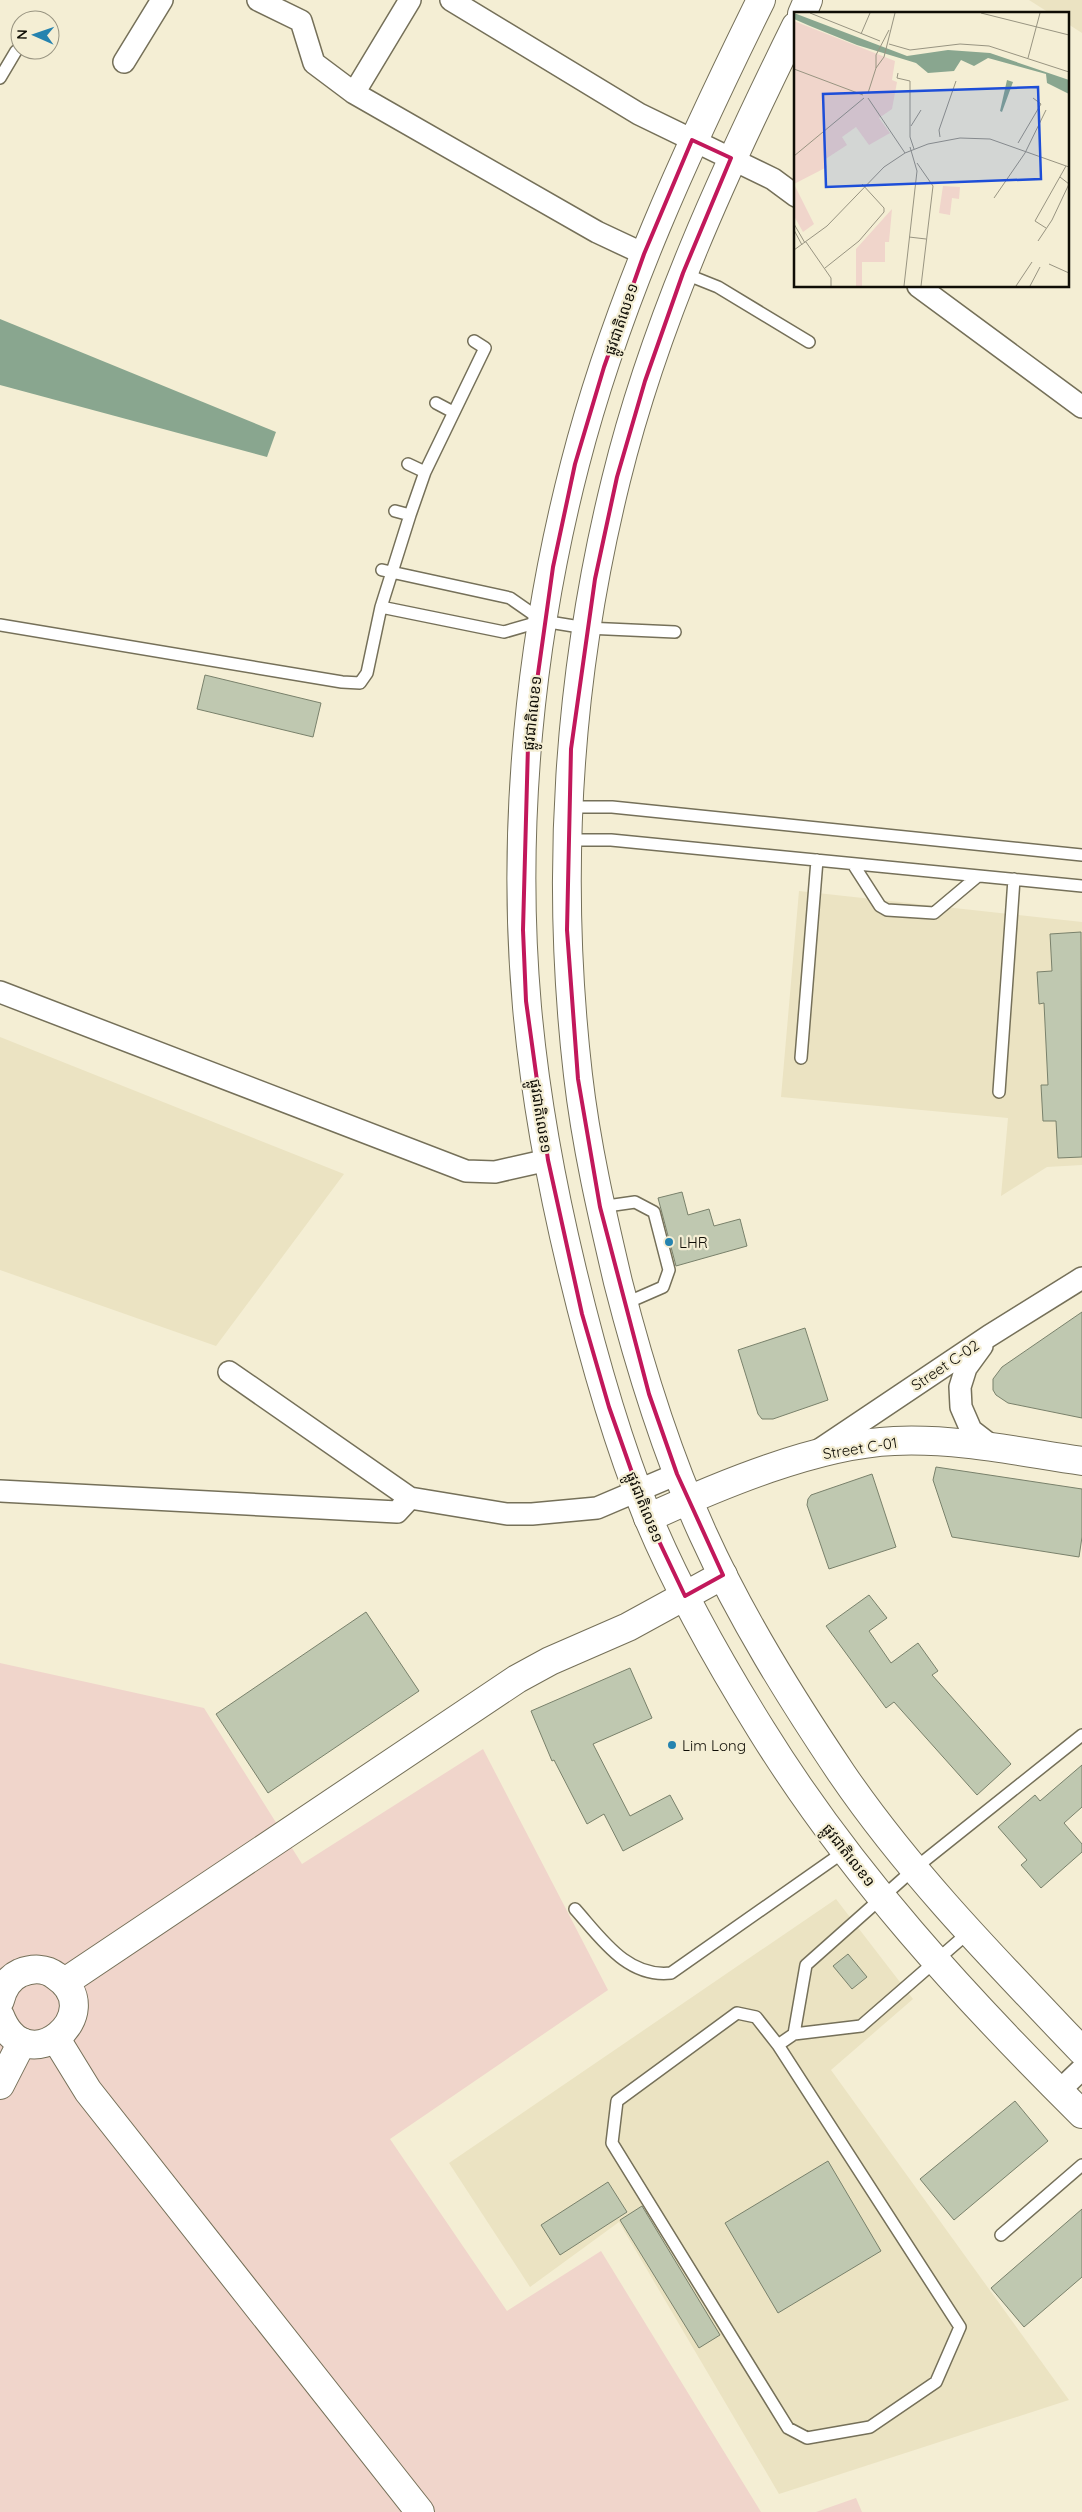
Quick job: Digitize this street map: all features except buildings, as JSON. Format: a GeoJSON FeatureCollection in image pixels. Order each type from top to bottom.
{"type":"FeatureCollection","features":[{"type":"Feature","properties":{"kind":"main road","name":"ផ្លូវជាតិលេខ១"},"geometry":{"type":"LineString","coordinates":[[761,0],[692,140],[644,254],[604,367],[575,464],[543,621],[527,762],[522,849],[523,912],[526,1001],[535,1083],[548,1160],[582,1314],[609,1407],[648,1518],[685,1596],[761,1730],[810,1804],[845,1851],[882,1898],[937,1961],[1082,2114]]}},
{"type":"Feature","properties":{"kind":"main road"},"geometry":{"type":"LineString","coordinates":[[803,12],[808,0]]}},
{"type":"Feature","properties":{"kind":"main road"},"geometry":{"type":"LineString","coordinates":[[794,30],[732,158],[683,273],[645,381],[617,478],[586,628],[571,748],[567,840],[567,930],[570,1000],[578,1079],[600,1207],[649,1394],[677,1474],[723,1575],[803,1715],[845,1778],[914,1869],[1082,2051]]}},
{"type":"Feature","properties":{"kind":"main road","name":"Street C-01"},"geometry":{"type":"LineString","coordinates":[[648,1518],[688,1500],[810,1456],[861,1445],[892,1441],[929,1441],[993,1448],[1082,1462]]}},
{"type":"Feature","properties":{"kind":"main road"},"geometry":{"type":"LineString","coordinates":[[65,1982],[517,1679],[550,1660],[628,1628],[723,1575]]}},
{"type":"Feature","properties":{"kind":"main road"},"geometry":{"type":"LineString","coordinates":[[0,2016],[4,2027],[15,2038],[35,2045],[56,2039],[66,2030],[74,2008],[72,1996],[65,1982],[44,1970],[32,1970],[12,1978],[1,1992]]}},
{"type":"Feature","properties":{"kind":"main road"},"geometry":{"type":"LineString","coordinates":[[56,2039],[88,2091],[420,2512]]}},
{"type":"Feature","properties":{"kind":"main road"},"geometry":{"type":"LineString","coordinates":[[0,2085],[22,2042]]}},
{"type":"Feature","properties":{"kind":"street"},"geometry":{"type":"LineString","coordinates":[[124,62],[162,0]]}},
{"type":"Feature","properties":{"kind":"street"},"geometry":{"type":"LineString","coordinates":[[258,0],[301,21],[314,63],[354,92],[597,232],[644,254]]}},
{"type":"Feature","properties":{"kind":"street"},"geometry":{"type":"LineString","coordinates":[[354,92],[410,0]]}},
{"type":"Feature","properties":{"kind":"street"},"geometry":{"type":"LineString","coordinates":[[451,0],[639,114],[773,179],[794,195]]}},
{"type":"Feature","properties":{"kind":"street"},"geometry":{"type":"LineString","coordinates":[[921,288],[1082,407]]}},
{"type":"Feature","properties":{"kind":"street"},"geometry":{"type":"LineString","coordinates":[[0,992],[466,1171],[495,1172],[548,1160]]}},
{"type":"Feature","properties":{"kind":"street","name":"Street C-02"},"geometry":{"type":"LineString","coordinates":[[810,1456],[989,1336],[1082,1278]]}},
{"type":"Feature","properties":{"kind":"street"},"geometry":{"type":"LineString","coordinates":[[989,1336],[966,1368],[960,1387],[961,1407],[971,1430],[993,1448]]}},
{"type":"Feature","properties":{"kind":"street"},"geometry":{"type":"LineString","coordinates":[[230,1372],[410,1498],[508,1514],[532,1514],[597,1508],[677,1474]]}},
{"type":"Feature","properties":{"kind":"street"},"geometry":{"type":"LineString","coordinates":[[0,1491],[397,1512],[410,1498]]}},
{"type":"Feature","properties":{"kind":"street"},"geometry":{"type":"LineString","coordinates":[[1059,2091],[1082,2069]]}},
{"type":"Feature","properties":{"kind":"lane"},"geometry":{"type":"LineString","coordinates":[[0,78],[11,60]]}},
{"type":"Feature","properties":{"kind":"lane"},"geometry":{"type":"LineString","coordinates":[[683,273],[718,287],[808,342]]}},
{"type":"Feature","properties":{"kind":"lane"},"geometry":{"type":"LineString","coordinates":[[0,625],[342,682],[360,683],[367,673],[381,607],[386,571],[426,472],[485,348],[474,341]]}},
{"type":"Feature","properties":{"kind":"lane"},"geometry":{"type":"LineString","coordinates":[[436,403],[453,412]]}},
{"type":"Feature","properties":{"kind":"lane"},"geometry":{"type":"LineString","coordinates":[[408,464],[426,472]]}},
{"type":"Feature","properties":{"kind":"lane"},"geometry":{"type":"LineString","coordinates":[[395,511],[410,515]]}},
{"type":"Feature","properties":{"kind":"lane"},"geometry":{"type":"LineString","coordinates":[[386,571],[510,598],[543,621]]}},
{"type":"Feature","properties":{"kind":"lane"},"geometry":{"type":"LineString","coordinates":[[381,607],[504,632],[543,621],[586,628],[675,632]]}},
{"type":"Feature","properties":{"kind":"lane"},"geometry":{"type":"LineString","coordinates":[[569,807],[612,807],[1082,855]]}},
{"type":"Feature","properties":{"kind":"lane"},"geometry":{"type":"LineString","coordinates":[[567,840],[611,840],[1082,886]]}},
{"type":"Feature","properties":{"kind":"lane"},"geometry":{"type":"LineString","coordinates":[[801,1058],[817,860]]}},
{"type":"Feature","properties":{"kind":"lane"},"geometry":{"type":"LineString","coordinates":[[853,864],[880,906],[887,910],[934,913],[978,876]]}},
{"type":"Feature","properties":{"kind":"lane"},"geometry":{"type":"LineString","coordinates":[[999,1092],[1014,879]]}},
{"type":"Feature","properties":{"kind":"lane"},"geometry":{"type":"LineString","coordinates":[[600,1207],[635,1202],[654,1212],[669,1270],[663,1287],[624,1304]]}},
{"type":"Feature","properties":{"kind":"lane"},"geometry":{"type":"LineString","coordinates":[[794,2034],[806,1965],[914,1869],[1082,1735]]}},
{"type":"Feature","properties":{"kind":"lane"},"geometry":{"type":"LineString","coordinates":[[575,1909],[612,1951],[639,1970],[657,1974],[670,1973],[845,1851]]}},
{"type":"Feature","properties":{"kind":"lane"},"geometry":{"type":"LineString","coordinates":[[778,2044],[794,2034],[861,2026],[970,1931]]}},
{"type":"Feature","properties":{"kind":"lane"},"geometry":{"type":"LineString","coordinates":[[737,2013],[756,2017],[778,2044],[960,2327],[936,2382],[870,2427],[807,2438],[788,2428],[612,2143],[617,2101],[737,2013]]}},
{"type":"Feature","properties":{"kind":"lane"},"geometry":{"type":"LineString","coordinates":[[1001,2235],[1082,2166]]}},
{"type":"Feature","properties":{"kind":"highlighted area"},"geometry":{"type":"Polygon","coordinates":[[[692,140],[731,158],[683,273],[645,381],[617,477],[595,579],[571,749],[567,930],[578,1079],[600,1207],[649,1394],[677,1474],[723,1575],[685,1596],[648,1518],[609,1407],[582,1314],[548,1160],[526,1001],[523,930],[528,745],[553,567],[575,464],[604,367],[644,254],[692,140]]]}},
{"type":"Feature","properties":{"kind":"shaded area"},"geometry":{"type":"Polygon","coordinates":[[[1029,0],[1082,0],[1082,33],[1070,25],[1070,12],[1048,12],[1029,0]]]}},
{"type":"Feature","properties":{"kind":"shaded area"},"geometry":{"type":"Polygon","coordinates":[[[0,319],[276,432],[267,457],[0,385],[0,319]]]}},
{"type":"Feature","properties":{"kind":"shaded area"},"geometry":{"type":"Polygon","coordinates":[[[799,891],[1082,922],[1082,1165],[1047,1167],[1001,1196],[1008,1118],[781,1097],[799,891]]]}},
{"type":"Feature","properties":{"kind":"shaded area"},"geometry":{"type":"Polygon","coordinates":[[[0,1037],[344,1174],[216,1346],[0,1270],[0,1037]]]}},
{"type":"Feature","properties":{"kind":"shaded area"},"geometry":{"type":"Polygon","coordinates":[[[0,1663],[204,1708],[302,1864],[483,1749],[608,1990],[390,2139],[507,2311],[601,2251],[761,2512],[0,2512],[0,1663]]]}},
{"type":"Feature","properties":{"kind":"shaded area"},"geometry":{"type":"Polygon","coordinates":[[[836,1899],[913,1999],[831,2070],[1069,2400],[779,2494],[619,2222],[530,2287],[449,2163],[836,1899]]]}},
{"type":"Feature","properties":{"kind":"shaded area"},"geometry":{"type":"Polygon","coordinates":[[[856,2498],[862,2512],[816,2512],[856,2498]]]}},
{"type":"Feature","properties":{"kind":"place","name":"LHR"},"geometry":{"type":"Point","coordinates":[669,1242]}},
{"type":"Feature","properties":{"kind":"place","name":"Lim Long"},"geometry":{"type":"Point","coordinates":[672,1745]}}]}
